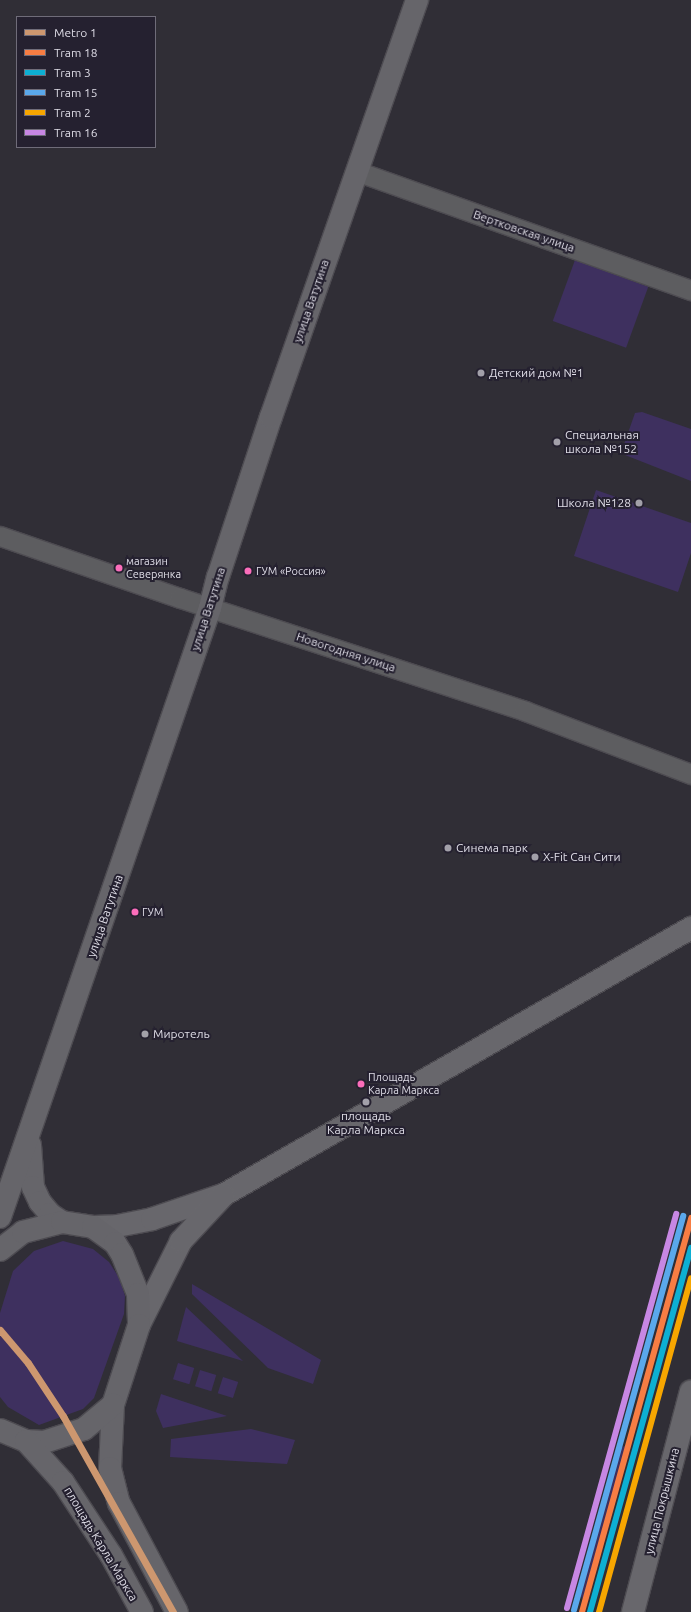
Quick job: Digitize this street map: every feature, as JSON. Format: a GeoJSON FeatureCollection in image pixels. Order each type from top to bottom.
{"type":"FeatureCollection","features":[{"type":"Feature","properties":{"kind":"main road","name":"улица Ватутина"},"geometry":{"type":"LineString","coordinates":[[0,1217],[30,1134],[210,608],[218,577],[356,171],[417,0]]}},
{"type":"Feature","properties":{"kind":"main road"},"geometry":{"type":"LineString","coordinates":[[0,1250],[23,1232],[62,1222],[93,1227],[117,1226],[152,1219],[225,1194],[691,928]]}},
{"type":"Feature","properties":{"kind":"main road"},"geometry":{"type":"LineString","coordinates":[[30,1134],[30,1171],[33,1187],[40,1202],[50,1214],[62,1222]]}},
{"type":"Feature","properties":{"kind":"main road"},"geometry":{"type":"LineString","coordinates":[[178,1612],[119,1503],[110,1468],[113,1405],[139,1325],[181,1241],[225,1194]]}},
{"type":"Feature","properties":{"kind":"main road"},"geometry":{"type":"LineString","coordinates":[[93,1227],[115,1243],[122,1254],[138,1294],[139,1325]]}},
{"type":"Feature","properties":{"kind":"main road","name":"улица Покрышкина"},"geometry":{"type":"LineString","coordinates":[[633,1612],[691,1390]]}},
{"type":"Feature","properties":{"kind":"main road","name":"площадь Карла Маркса"},"geometry":{"type":"LineString","coordinates":[[0,1430],[26,1441],[44,1442],[84,1428],[113,1405]]}},
{"type":"Feature","properties":{"kind":"main road","name":"площадь Карла Маркса"},"geometry":{"type":"LineString","coordinates":[[26,1441],[63,1482],[110,1556],[142,1612]]}},
{"type":"Feature","properties":{"kind":"street","name":"Вертковская улица"},"geometry":{"type":"LineString","coordinates":[[356,171],[691,290]]}},
{"type":"Feature","properties":{"kind":"street","name":"Новогодняя улица"},"geometry":{"type":"LineString","coordinates":[[0,536],[210,608],[525,710],[691,774]]}},
{"type":"Feature","properties":{"kind":"shaded area"},"geometry":{"type":"Polygon","coordinates":[[[575,260],[648,287],[626,348],[553,321],[575,260]]]}},
{"type":"Feature","properties":{"kind":"shaded area"},"geometry":{"type":"Polygon","coordinates":[[[642,412],[691,429],[691,481],[625,455],[622,450],[635,413],[642,412]]]}},
{"type":"Feature","properties":{"kind":"shaded area"},"geometry":{"type":"Polygon","coordinates":[[[596,490],[691,523],[691,553],[678,592],[574,556],[596,490]]]}},
{"type":"Feature","properties":{"kind":"shaded area"},"geometry":{"type":"Polygon","coordinates":[[[63,1241],[93,1249],[109,1262],[120,1279],[125,1296],[124,1314],[94,1398],[83,1409],[39,1425],[8,1407],[0,1397],[0,1313],[13,1271],[34,1251],[63,1241]]]}},
{"type":"Feature","properties":{"kind":"shaded area"},"geometry":{"type":"Polygon","coordinates":[[[192,1284],[321,1360],[313,1384],[268,1368],[192,1294],[192,1284]]]}},
{"type":"Feature","properties":{"kind":"shaded area"},"geometry":{"type":"Polygon","coordinates":[[[186,1307],[243,1361],[177,1341],[186,1307]]]}},
{"type":"Feature","properties":{"kind":"shaded area"},"geometry":{"type":"Polygon","coordinates":[[[178,1363],[194,1368],[189,1384],[173,1379],[178,1363]]]}},
{"type":"Feature","properties":{"kind":"shaded area"},"geometry":{"type":"Polygon","coordinates":[[[200,1370],[216,1375],[211,1391],[195,1386],[200,1370]]]}},
{"type":"Feature","properties":{"kind":"shaded area"},"geometry":{"type":"Polygon","coordinates":[[[223,1377],[238,1382],[233,1398],[218,1393],[223,1377]]]}},
{"type":"Feature","properties":{"kind":"shaded area"},"geometry":{"type":"Polygon","coordinates":[[[161,1394],[227,1416],[163,1428],[156,1411],[161,1394]]]}},
{"type":"Feature","properties":{"kind":"shaded area"},"geometry":{"type":"Polygon","coordinates":[[[251,1429],[295,1440],[287,1464],[170,1457],[171,1439],[251,1429]]]}},
{"type":"Feature","properties":{"kind":"shaded area"},"geometry":{"type":"Polygon","coordinates":[[[626,1445],[583,1599],[578,1592],[620,1449],[626,1445]]]}},
{"type":"Feature","properties":{"kind":"metro line","name":"1"},"geometry":{"type":"LineString","coordinates":[[0,1330],[28,1363],[63,1416],[173,1612]]}},
{"type":"Feature","properties":{"kind":"tram line","name":"16"},"geometry":{"type":"LineString","coordinates":[[567,1608],[676,1214]]}},
{"type":"Feature","properties":{"kind":"tram line","name":"15"},"geometry":{"type":"LineString","coordinates":[[574,1610],[683,1216]]}},
{"type":"Feature","properties":{"kind":"tram line","name":"18"},"geometry":{"type":"LineString","coordinates":[[582,1612],[691,1218]]}},
{"type":"Feature","properties":{"kind":"tram line","name":"3"},"geometry":{"type":"LineString","coordinates":[[590,1612],[691,1248]]}},
{"type":"Feature","properties":{"kind":"tram line","name":"2"},"geometry":{"type":"LineString","coordinates":[[599,1612],[691,1278]]}},
{"type":"Feature","properties":{"kind":"place","name":"Детский дом №1"},"geometry":{"type":"Point","coordinates":[481,373]}},
{"type":"Feature","properties":{"kind":"place","name":"Специальная школа №152"},"geometry":{"type":"Point","coordinates":[557,442]}},
{"type":"Feature","properties":{"kind":"place","name":"Школа №128"},"geometry":{"type":"Point","coordinates":[639,503]}},
{"type":"Feature","properties":{"kind":"place","name":"магазин Северянка"},"geometry":{"type":"Point","coordinates":[119,568]}},
{"type":"Feature","properties":{"kind":"place","name":"ГУМ «Россия»"},"geometry":{"type":"Point","coordinates":[248,571]}},
{"type":"Feature","properties":{"kind":"place","name":"Синема парк"},"geometry":{"type":"Point","coordinates":[448,848]}},
{"type":"Feature","properties":{"kind":"place","name":"X-Fit Сан Сити"},"geometry":{"type":"Point","coordinates":[535,857]}},
{"type":"Feature","properties":{"kind":"place","name":"ГУМ"},"geometry":{"type":"Point","coordinates":[135,912]}},
{"type":"Feature","properties":{"kind":"place","name":"Миротель"},"geometry":{"type":"Point","coordinates":[145,1034]}},
{"type":"Feature","properties":{"kind":"place","name":"Площадь Карла Маркса"},"geometry":{"type":"Point","coordinates":[361,1084]}},
{"type":"Feature","properties":{"kind":"place","name":"площадь Карла Маркса"},"geometry":{"type":"Point","coordinates":[366,1102]}}]}
